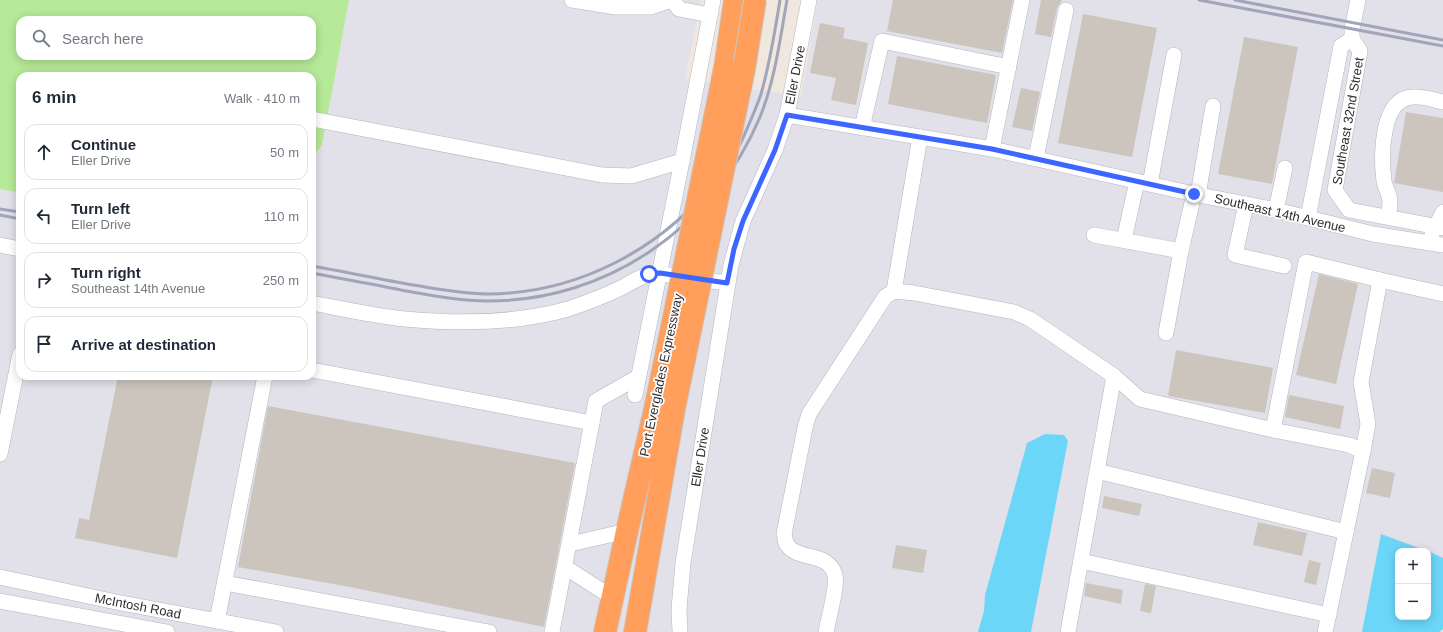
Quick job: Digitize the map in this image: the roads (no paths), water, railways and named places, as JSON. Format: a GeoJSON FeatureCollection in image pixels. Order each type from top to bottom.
{"type":"FeatureCollection","features":[{"type":"Feature","properties":{"kind":"highway","name":"Port Everglades Expressway"},"geometry":{"type":"LineString","coordinates":[[636,632],[665,407],[725,68],[735,0]]}},
{"type":"Feature","properties":{"kind":"highway","name":"Port Everglades Expressway"},"geometry":{"type":"LineString","coordinates":[[605,632],[626,531],[665,407],[744,69],[755,0]]}},
{"type":"Feature","properties":{"kind":"street"},"geometry":{"type":"LineString","coordinates":[[572,0],[616,7],[651,7],[673,0],[679,9],[711,7],[682,162],[635,396]]}},
{"type":"Feature","properties":{"kind":"street","name":"Eller Drive"},"geometry":{"type":"LineString","coordinates":[[680,632],[679,609],[683,564],[727,283],[734,249],[743,221],[775,150],[787,115],[809,0]]}},
{"type":"Feature","properties":{"kind":"street"},"geometry":{"type":"LineString","coordinates":[[992,149],[1022,0]]}},
{"type":"Feature","properties":{"kind":"street","name":"Southeast 32nd Street"},"geometry":{"type":"LineString","coordinates":[[1358,0],[1352,29],[1352,39],[1360,51],[1335,190],[1349,210],[1388,217]]}},
{"type":"Feature","properties":{"kind":"street"},"geometry":{"type":"LineString","coordinates":[[1036,158],[1066,10]]}},
{"type":"Feature","properties":{"kind":"street","name":"Southeast 32nd Street"},"geometry":{"type":"LineString","coordinates":[[1308,218],[1341,46],[1352,39]]}},
{"type":"Feature","properties":{"kind":"street"},"geometry":{"type":"LineString","coordinates":[[862,128],[882,41],[1009,67]]}},
{"type":"Feature","properties":{"kind":"street"},"geometry":{"type":"LineString","coordinates":[[1124,240],[1144,183],[1174,56]]}},
{"type":"Feature","properties":{"kind":"street"},"geometry":{"type":"LineString","coordinates":[[1439,227],[1388,217],[1390,201],[1384,182],[1384,153],[1386,122],[1393,109],[1402,99],[1413,96],[1443,102]]}},
{"type":"Feature","properties":{"kind":"street"},"geometry":{"type":"LineString","coordinates":[[1166,333],[1181,251],[1196,194],[1213,106]]}},
{"type":"Feature","properties":{"kind":"street","name":"Southeast 14th Avenue"},"geometry":{"type":"LineString","coordinates":[[787,115],[992,149],[1144,183],[1276,210],[1373,234],[1436,243]]}},
{"type":"Feature","properties":{"kind":"street"},"geometry":{"type":"LineString","coordinates":[[316,120],[602,175],[630,176],[682,162]]}},
{"type":"Feature","properties":{"kind":"street"},"geometry":{"type":"LineString","coordinates":[[894,291],[920,138]]}},
{"type":"Feature","properties":{"kind":"street"},"geometry":{"type":"LineString","coordinates":[[1276,210],[1285,168]]}},
{"type":"Feature","properties":{"kind":"street"},"geometry":{"type":"LineString","coordinates":[[1246,204],[1235,255],[1284,266]]}},
{"type":"Feature","properties":{"kind":"street"},"geometry":{"type":"LineString","coordinates":[[1436,243],[1443,212]]}},
{"type":"Feature","properties":{"kind":"street"},"geometry":{"type":"LineString","coordinates":[[1094,234],[1181,251]]}},
{"type":"Feature","properties":{"kind":"street"},"geometry":{"type":"LineString","coordinates":[[0,245],[16,248]]}},
{"type":"Feature","properties":{"kind":"street"},"geometry":{"type":"LineString","coordinates":[[1273,430],[1306,262],[1443,294]]}},
{"type":"Feature","properties":{"kind":"street"},"geometry":{"type":"LineString","coordinates":[[316,304],[404,319],[468,322],[513,319],[550,313],[585,303],[643,276],[660,273],[727,283]]}},
{"type":"Feature","properties":{"kind":"street"},"geometry":{"type":"LineString","coordinates":[[1325,632],[1368,424],[1362,382],[1380,280]]}},
{"type":"Feature","properties":{"kind":"street"},"geometry":{"type":"LineString","coordinates":[[826,632],[835,576],[831,566],[822,559],[801,554],[792,550],[786,543],[784,534],[805,428],[809,414],[885,297],[894,291],[914,293],[1014,312],[1030,319],[1114,376],[1140,399],[1273,430],[1349,445],[1363,451]]}},
{"type":"Feature","properties":{"kind":"street"},"geometry":{"type":"LineString","coordinates":[[0,454],[6,397],[16,366]]}},
{"type":"Feature","properties":{"kind":"street"},"geometry":{"type":"LineString","coordinates":[[316,371],[592,423]]}},
{"type":"Feature","properties":{"kind":"street"},"geometry":{"type":"LineString","coordinates":[[1068,632],[1114,376]]}},
{"type":"Feature","properties":{"kind":"street"},"geometry":{"type":"LineString","coordinates":[[552,632],[570,544],[596,401],[638,377]]}},
{"type":"Feature","properties":{"kind":"street"},"geometry":{"type":"LineString","coordinates":[[217,621],[264,380]]}},
{"type":"Feature","properties":{"kind":"street"},"geometry":{"type":"LineString","coordinates":[[1097,471],[1346,532]]}},
{"type":"Feature","properties":{"kind":"street"},"geometry":{"type":"LineString","coordinates":[[570,544],[626,531]]}},
{"type":"Feature","properties":{"kind":"street"},"geometry":{"type":"LineString","coordinates":[[1081,561],[1329,615]]}},
{"type":"Feature","properties":{"kind":"street"},"geometry":{"type":"LineString","coordinates":[[565,567],[613,598]]}},
{"type":"Feature","properties":{"kind":"street","name":"McIntosh Road"},"geometry":{"type":"LineString","coordinates":[[0,577],[116,602],[276,632]]}},
{"type":"Feature","properties":{"kind":"street"},"geometry":{"type":"LineString","coordinates":[[225,583],[450,628],[489,632]]}},
{"type":"Feature","properties":{"kind":"street","name":"McIntosh Road"},"geometry":{"type":"LineString","coordinates":[[0,601],[167,632]]}},
{"type":"Feature","properties":{"kind":"water"},"geometry":{"type":"Polygon","coordinates":[[[1045,434],[1064,435],[1068,441],[1031,632],[978,632],[984,611],[985,595],[1027,443],[1045,434]]]}},
{"type":"Feature","properties":{"kind":"water"},"geometry":{"type":"Polygon","coordinates":[[[1381,534],[1419,548],[1395,548],[1395,620],[1431,620],[1431,552],[1443,558],[1443,629],[1439,632],[1362,632],[1381,534]]]}},
{"type":"Feature","properties":{"kind":"railway"},"geometry":{"type":"LineString","coordinates":[[316,267],[441,290],[489,294],[522,292],[555,285],[586,276],[645,246],[671,226],[695,203],[728,164],[743,138],[761,94],[770,59],[780,0]]}},
{"type":"Feature","properties":{"kind":"railway"},"geometry":{"type":"LineString","coordinates":[[316,274],[434,296],[488,301],[532,298],[575,288],[615,272],[652,250],[685,224],[715,192],[740,156],[760,117],[770,89],[787,0]]}},
{"type":"Feature","properties":{"kind":"railway"},"geometry":{"type":"LineString","coordinates":[[1199,0],[1443,46]]}},
{"type":"Feature","properties":{"kind":"railway"},"geometry":{"type":"LineString","coordinates":[[1235,0],[1443,40]]}},
{"type":"Feature","properties":{"kind":"railway"},"geometry":{"type":"LineString","coordinates":[[0,209],[16,211]]}},
{"type":"Feature","properties":{"kind":"railway"},"geometry":{"type":"LineString","coordinates":[[0,215],[16,218]]}}]}
